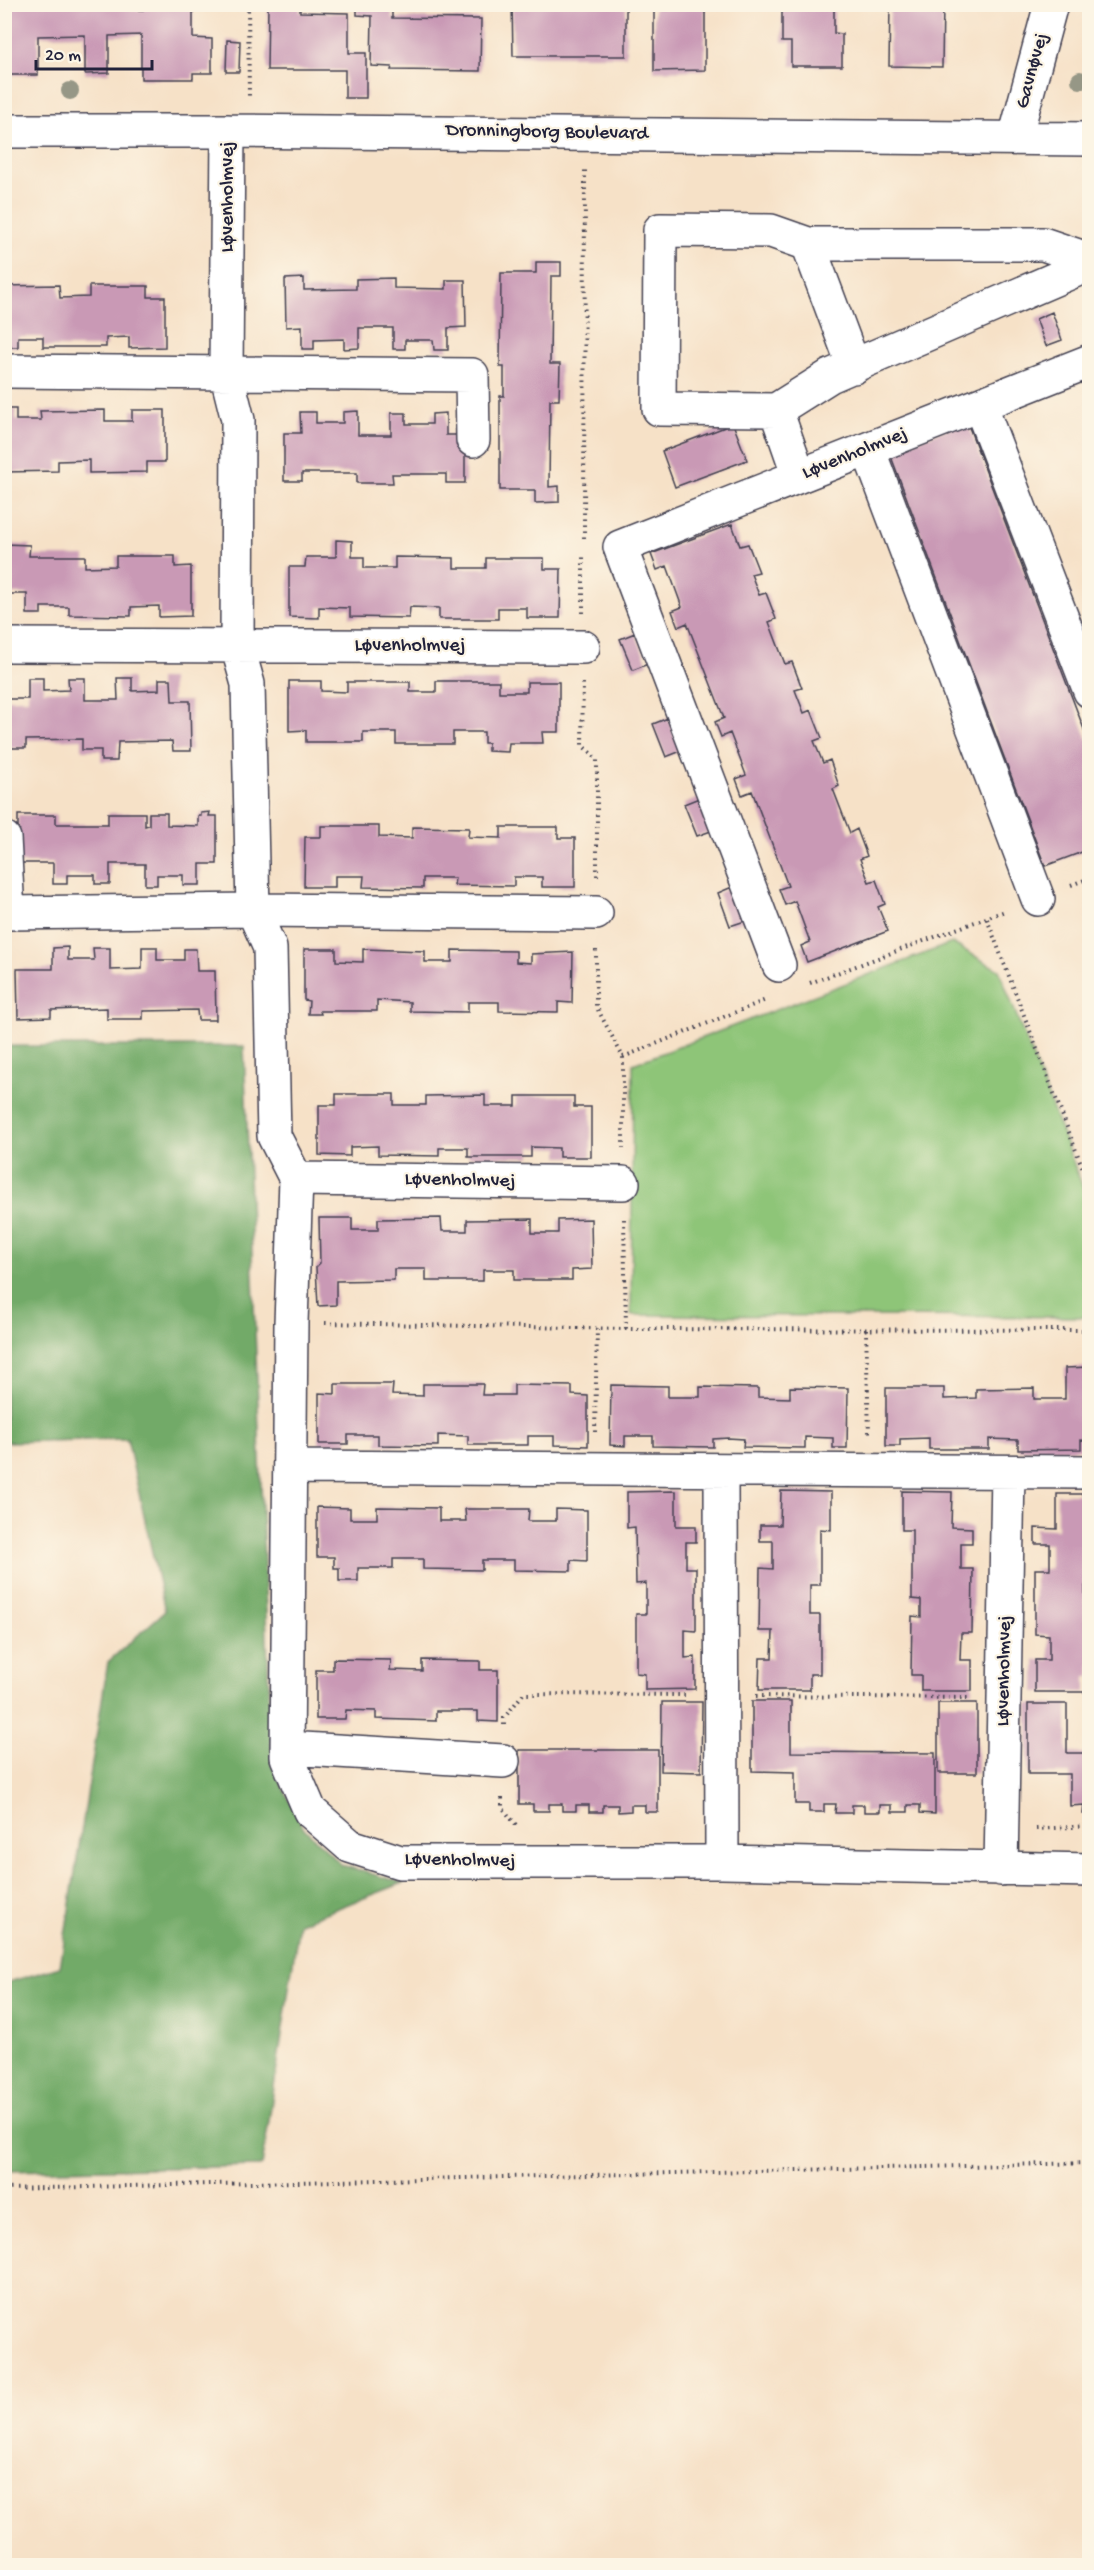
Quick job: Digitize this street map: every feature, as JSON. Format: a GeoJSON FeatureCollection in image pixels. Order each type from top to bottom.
{"type":"FeatureCollection","features":[{"type":"Feature","properties":{"kind":"street","name":"Gavnøvej"},"geometry":{"type":"LineString","coordinates":[[1015,138],[1051,4]]}},
{"type":"Feature","properties":{"kind":"street","name":"Dronningborg Boulevard"},"geometry":{"type":"LineString","coordinates":[[4,131],[1089,139]]}},
{"type":"Feature","properties":{"kind":"street","name":"Løvenholmvej"},"geometry":{"type":"LineString","coordinates":[[228,131],[226,372],[238,420],[237,645],[248,684],[253,910],[270,948],[274,1136],[296,1179],[291,1323],[287,1757],[310,1811],[350,1846],[400,1862],[722,1862],[1089,1870]]}},
{"type":"Feature","properties":{"kind":"street"},"geometry":{"type":"LineString","coordinates":[[660,230],[771,231],[808,244],[1043,244],[1089,262],[830,376],[776,410],[659,409],[660,230]]}},
{"type":"Feature","properties":{"kind":"street"},"geometry":{"type":"LineString","coordinates":[[808,244],[854,367]]}},
{"type":"Feature","properties":{"kind":"street","name":"Løvenholmvej"},"geometry":{"type":"LineString","coordinates":[[785,983],[620,547],[1089,361]]}},
{"type":"Feature","properties":{"kind":"street"},"geometry":{"type":"LineString","coordinates":[[4,371],[472,375],[473,440]]}},
{"type":"Feature","properties":{"kind":"street"},"geometry":{"type":"LineString","coordinates":[[980,405],[1089,691]]}},
{"type":"Feature","properties":{"kind":"street"},"geometry":{"type":"LineString","coordinates":[[776,410],[799,476]]}},
{"type":"Feature","properties":{"kind":"street"},"geometry":{"type":"LineString","coordinates":[[868,449],[1038,899]]}},
{"type":"Feature","properties":{"kind":"street","name":"Løvenholmvej"},"geometry":{"type":"LineString","coordinates":[[4,645],[583,647]]}},
{"type":"Feature","properties":{"kind":"street"},"geometry":{"type":"LineString","coordinates":[[4,838],[8,913],[253,910],[596,913]]}},
{"type":"Feature","properties":{"kind":"street","name":"Løvenholmvej"},"geometry":{"type":"LineString","coordinates":[[296,1179],[623,1183]]}},
{"type":"Feature","properties":{"kind":"street"},"geometry":{"type":"LineString","coordinates":[[291,1467],[1089,1472]]}},
{"type":"Feature","properties":{"kind":"street"},"geometry":{"type":"LineString","coordinates":[[721,1471],[722,1862]]}},
{"type":"Feature","properties":{"kind":"street","name":"Løvenholmvej"},"geometry":{"type":"LineString","coordinates":[[1001,1869],[1008,1472]]}},
{"type":"Feature","properties":{"kind":"street"},"geometry":{"type":"LineString","coordinates":[[287,1748],[503,1761]]}},
{"type":"Feature","properties":{"kind":"path"},"geometry":{"type":"LineString","coordinates":[[228,131],[249,101],[248,4]]}},
{"type":"Feature","properties":{"kind":"path"},"geometry":{"type":"LineString","coordinates":[[584,540],[585,160]]}},
{"type":"Feature","properties":{"kind":"path"},"geometry":{"type":"LineString","coordinates":[[584,552],[582,745],[597,759],[596,1006],[623,1057],[626,1329]]}},
{"type":"Feature","properties":{"kind":"path"},"geometry":{"type":"LineString","coordinates":[[623,1057],[785,983],[987,919],[1089,878]]}},
{"type":"Feature","properties":{"kind":"path"},"geometry":{"type":"LineString","coordinates":[[987,919],[1089,1187]]}},
{"type":"Feature","properties":{"kind":"path"},"geometry":{"type":"LineString","coordinates":[[291,1323],[626,1329],[1089,1330]]}},
{"type":"Feature","properties":{"kind":"path"},"geometry":{"type":"LineString","coordinates":[[595,1470],[597,1328]]}},
{"type":"Feature","properties":{"kind":"path"},"geometry":{"type":"LineString","coordinates":[[866,1329],[870,1472]]}},
{"type":"Feature","properties":{"kind":"path"},"geometry":{"type":"LineString","coordinates":[[4,2189],[1089,2163]]}},
{"type":"Feature","properties":{"kind":"green space"},"geometry":{"type":"Polygon","coordinates":[[[952,943],[999,970],[1089,1203],[1089,1317],[631,1315],[633,1064],[952,943]]]}},
{"type":"Feature","properties":{"kind":"green space"},"geometry":{"type":"Polygon","coordinates":[[[4,1046],[244,1046],[272,1766],[304,1828],[342,1865],[403,1883],[299,1923],[262,2166],[5,2171],[5,1983],[60,1967],[108,1662],[165,1611],[127,1439],[5,1442],[4,1046]]]}},
{"type":"Feature","properties":{"kind":"building"},"geometry":{"type":"Polygon","coordinates":[[[4,4],[132,4],[132,10],[143,10],[143,4],[193,4],[193,38],[212,39],[212,73],[193,73],[193,79],[141,79],[141,35],[109,36],[109,73],[85,74],[85,35],[38,36],[38,75],[4,75],[4,4]]]}},
{"type":"Feature","properties":{"kind":"building"},"geometry":{"type":"Polygon","coordinates":[[[268,4],[300,4],[300,12],[349,13],[349,53],[366,53],[366,98],[345,98],[345,70],[267,70],[268,4]]]}},
{"type":"Feature","properties":{"kind":"building"},"geometry":{"type":"Polygon","coordinates":[[[357,4],[392,4],[392,18],[481,19],[480,71],[391,70],[392,67],[371,66],[372,16],[357,15],[357,4]]]}},
{"type":"Feature","properties":{"kind":"building"},"geometry":{"type":"Polygon","coordinates":[[[512,4],[626,4],[626,56],[513,56],[512,4]]]}},
{"type":"Feature","properties":{"kind":"building"},"geometry":{"type":"Polygon","coordinates":[[[654,4],[705,4],[705,70],[654,71],[654,4]]]}},
{"type":"Feature","properties":{"kind":"building"},"geometry":{"type":"Polygon","coordinates":[[[782,4],[834,4],[834,33],[842,34],[842,66],[791,66],[791,42],[782,42],[782,4]]]}},
{"type":"Feature","properties":{"kind":"building"},"geometry":{"type":"Polygon","coordinates":[[[890,4],[943,4],[942,67],[889,66],[890,4]]]}},
{"type":"Feature","properties":{"kind":"building"},"geometry":{"type":"Polygon","coordinates":[[[227,40],[240,41],[239,72],[226,72],[227,40]]]}},
{"type":"Feature","properties":{"kind":"building"},"geometry":{"type":"Polygon","coordinates":[[[536,262],[561,262],[561,276],[551,276],[550,364],[560,364],[559,400],[550,400],[549,487],[559,486],[559,502],[535,503],[535,490],[500,490],[500,396],[504,396],[504,367],[500,367],[501,273],[536,273],[536,262]]]}},
{"type":"Feature","properties":{"kind":"building"},"geometry":{"type":"Polygon","coordinates":[[[304,278],[304,290],[356,289],[356,279],[394,278],[394,288],[446,289],[446,280],[465,280],[466,327],[448,328],[448,350],[434,350],[433,340],[405,340],[405,349],[393,349],[393,328],[359,328],[359,348],[344,349],[344,339],[314,340],[314,349],[302,349],[302,326],[286,327],[285,279],[304,278]]]}},
{"type":"Feature","properties":{"kind":"building"},"geometry":{"type":"Polygon","coordinates":[[[59,285],[60,298],[89,297],[89,286],[148,286],[148,297],[165,297],[165,347],[129,348],[129,337],[106,338],[106,347],[43,347],[43,337],[18,337],[18,347],[4,347],[4,286],[59,285]]]}},
{"type":"Feature","properties":{"kind":"building"},"geometry":{"type":"Polygon","coordinates":[[[1052,312],[1062,340],[1046,346],[1036,319],[1052,312]]]}},
{"type":"Feature","properties":{"kind":"building"},"geometry":{"type":"Polygon","coordinates":[[[4,409],[16,409],[16,420],[41,420],[40,411],[105,410],[105,421],[132,421],[132,410],[165,410],[165,462],[147,462],[147,472],[89,473],[89,460],[58,461],[58,471],[4,472],[4,409]]]}},
{"type":"Feature","properties":{"kind":"building"},"geometry":{"type":"Polygon","coordinates":[[[358,411],[358,435],[391,435],[391,413],[406,413],[406,424],[432,424],[432,414],[446,413],[446,435],[465,435],[465,483],[446,483],[446,474],[392,474],[393,483],[357,483],[357,473],[302,473],[302,481],[284,481],[284,433],[301,433],[300,412],[316,412],[316,423],[343,423],[343,412],[358,411]]]}},
{"type":"Feature","properties":{"kind":"building"},"geometry":{"type":"Polygon","coordinates":[[[967,422],[1090,745],[1090,849],[1045,866],[889,451],[967,422]]]}},
{"type":"Feature","properties":{"kind":"building"},"geometry":{"type":"Polygon","coordinates":[[[733,424],[747,460],[675,487],[662,451],[733,424]]]}},
{"type":"Feature","properties":{"kind":"building"},"geometry":{"type":"Polygon","coordinates":[[[732,524],[740,546],[748,544],[759,572],[751,574],[759,595],[766,593],[776,619],[769,622],[785,664],[792,662],[802,688],[795,690],[804,713],[811,710],[822,738],[814,741],[823,763],[830,760],[839,786],[833,789],[850,833],[857,829],[867,856],[860,859],[869,882],[876,880],[885,904],[878,907],[888,931],[807,962],[801,946],[810,942],[795,901],[785,905],[779,889],[788,886],[752,791],[742,795],[736,779],[746,775],[730,733],[721,737],[715,722],[724,718],[687,623],[678,627],[672,611],[682,607],[667,566],[657,570],[651,554],[732,524]]]}},
{"type":"Feature","properties":{"kind":"building"},"geometry":{"type":"Polygon","coordinates":[[[336,540],[352,541],[352,557],[364,557],[364,568],[395,568],[395,557],[454,558],[454,568],[486,568],[486,558],[544,558],[544,569],[561,569],[560,618],[527,618],[527,608],[498,608],[498,619],[439,619],[439,608],[410,607],[409,618],[350,617],[350,608],[319,607],[319,618],[289,617],[289,567],[305,567],[306,557],[336,557],[336,540]]]}},
{"type":"Feature","properties":{"kind":"building"},"geometry":{"type":"Polygon","coordinates":[[[4,544],[30,545],[29,556],[85,556],[85,567],[116,566],[116,556],[175,556],[175,567],[191,566],[191,616],[159,617],[159,606],[131,607],[131,616],[69,615],[69,607],[41,607],[41,614],[27,614],[27,594],[4,594],[4,544]]]}},
{"type":"Feature","properties":{"kind":"building"},"geometry":{"type":"Polygon","coordinates":[[[635,633],[648,664],[633,670],[620,639],[635,633]]]}},
{"type":"Feature","properties":{"kind":"building"},"geometry":{"type":"Polygon","coordinates":[[[28,678],[43,678],[43,691],[69,690],[68,678],[85,678],[85,700],[118,700],[117,678],[132,678],[132,691],[159,690],[159,679],[171,679],[172,701],[190,701],[191,751],[173,751],[172,741],[118,742],[117,761],[101,761],[101,750],[82,750],[82,739],[26,740],[26,748],[4,748],[4,699],[28,699],[28,678]]]}},
{"type":"Feature","properties":{"kind":"building"},"geometry":{"type":"Polygon","coordinates":[[[289,681],[321,681],[321,691],[347,692],[347,682],[410,682],[410,692],[436,692],[436,681],[499,681],[499,692],[527,692],[527,682],[559,682],[559,732],[542,732],[543,743],[509,743],[508,752],[488,751],[488,743],[484,743],[484,732],[453,732],[453,744],[396,744],[396,732],[363,732],[363,742],[306,742],[306,730],[289,731],[289,681]]]}},
{"type":"Feature","properties":{"kind":"building"},"geometry":{"type":"Polygon","coordinates":[[[668,718],[681,751],[666,757],[653,724],[668,718]]]}},
{"type":"Feature","properties":{"kind":"building"},"geometry":{"type":"Polygon","coordinates":[[[699,798],[711,831],[697,836],[684,804],[699,798]]]}},
{"type":"Feature","properties":{"kind":"building"},"geometry":{"type":"Polygon","coordinates":[[[210,812],[209,816],[217,816],[217,864],[200,864],[200,885],[183,885],[183,875],[157,875],[157,885],[145,885],[145,864],[110,864],[110,884],[95,884],[95,875],[67,875],[67,884],[53,884],[53,863],[18,863],[18,815],[56,815],[56,824],[108,824],[108,813],[145,813],[145,826],[149,825],[149,813],[167,813],[167,825],[198,826],[198,816],[201,816],[201,813],[210,812]]]}},
{"type":"Feature","properties":{"kind":"building"},"geometry":{"type":"Polygon","coordinates":[[[321,826],[379,826],[379,837],[412,838],[412,827],[469,828],[468,837],[501,838],[501,827],[558,827],[558,838],[575,838],[575,887],[542,887],[542,877],[514,877],[514,886],[454,885],[455,878],[423,878],[423,888],[363,887],[364,876],[335,876],[335,887],[304,887],[305,837],[321,837],[321,826]]]}},
{"type":"Feature","properties":{"kind":"building"},"geometry":{"type":"Polygon","coordinates":[[[732,887],[745,921],[730,926],[718,893],[732,887]]]}},
{"type":"Feature","properties":{"kind":"building"},"geometry":{"type":"Polygon","coordinates":[[[68,947],[68,960],[94,960],[93,948],[110,948],[110,970],[142,969],[142,947],[157,947],[157,960],[184,960],[184,949],[196,949],[197,971],[215,971],[216,1020],[198,1020],[197,1010],[143,1011],[143,1019],[107,1019],[107,1008],[51,1010],[51,1017],[18,1018],[17,969],[53,969],[53,948],[68,947]]]}},
{"type":"Feature","properties":{"kind":"building"},"geometry":{"type":"Polygon","coordinates":[[[304,949],[336,949],[336,961],[363,962],[363,949],[425,951],[425,962],[452,962],[452,950],[516,951],[516,962],[531,963],[531,954],[573,952],[572,1003],[558,1002],[558,1012],[499,1011],[499,1002],[468,1002],[468,1012],[410,1011],[410,1002],[377,1000],[377,1011],[320,1011],[321,1014],[308,1014],[309,1001],[304,1000],[304,949]]]}},
{"type":"Feature","properties":{"kind":"building"},"geometry":{"type":"Polygon","coordinates":[[[336,1094],[394,1094],[394,1105],[426,1105],[426,1096],[485,1095],[485,1106],[516,1106],[516,1096],[574,1096],[574,1107],[591,1107],[591,1157],[559,1157],[559,1148],[531,1147],[531,1157],[468,1157],[468,1148],[439,1148],[439,1156],[378,1155],[378,1146],[350,1147],[350,1156],[319,1155],[319,1105],[336,1105],[336,1094]]]}},
{"type":"Feature","properties":{"kind":"building"},"geometry":{"type":"Polygon","coordinates":[[[319,1218],[352,1218],[352,1230],[378,1230],[378,1219],[441,1218],[442,1231],[467,1231],[467,1220],[532,1219],[532,1233],[558,1233],[558,1220],[591,1219],[592,1269],[572,1270],[572,1280],[514,1280],[514,1270],[483,1270],[483,1281],[426,1281],[426,1269],[394,1269],[394,1280],[336,1281],[336,1305],[318,1306],[316,1267],[320,1263],[319,1218]]]}},
{"type":"Feature","properties":{"kind":"building"},"geometry":{"type":"Polygon","coordinates":[[[1090,1367],[1090,1441],[1081,1440],[1081,1449],[1018,1450],[1018,1440],[989,1439],[989,1449],[929,1449],[929,1438],[900,1439],[900,1446],[886,1446],[886,1388],[944,1388],[944,1399],[976,1398],[976,1389],[1034,1388],[1034,1399],[1065,1399],[1065,1368],[1090,1367]]]}},
{"type":"Feature","properties":{"kind":"building"},"geometry":{"type":"Polygon","coordinates":[[[335,1384],[393,1384],[392,1395],[423,1396],[423,1384],[483,1384],[482,1395],[514,1395],[514,1385],[572,1386],[572,1395],[588,1396],[588,1446],[554,1445],[554,1436],[528,1436],[528,1445],[468,1445],[468,1436],[438,1435],[438,1446],[378,1445],[378,1435],[348,1435],[348,1444],[319,1444],[319,1393],[335,1394],[335,1384]]]}},
{"type":"Feature","properties":{"kind":"building"},"geometry":{"type":"Polygon","coordinates":[[[611,1385],[668,1386],[668,1397],[700,1397],[700,1387],[758,1388],[758,1397],[790,1398],[790,1387],[848,1388],[847,1448],[833,1448],[833,1438],[805,1437],[805,1448],[743,1447],[744,1439],[728,1438],[713,1439],[713,1447],[653,1446],[653,1436],[625,1436],[625,1446],[610,1445],[611,1385]]]}},
{"type":"Feature","properties":{"kind":"building"},"geometry":{"type":"Polygon","coordinates":[[[676,1491],[676,1526],[696,1526],[696,1542],[686,1542],[686,1568],[696,1568],[696,1631],[685,1630],[685,1658],[695,1657],[695,1689],[645,1690],[645,1674],[636,1673],[636,1614],[646,1614],[646,1583],[636,1584],[635,1527],[627,1528],[627,1492],[676,1491]]]}},
{"type":"Feature","properties":{"kind":"building"},"geometry":{"type":"Polygon","coordinates":[[[781,1491],[831,1492],[831,1530],[820,1529],[820,1585],[810,1585],[810,1615],[820,1615],[820,1674],[810,1674],[810,1690],[759,1690],[760,1658],[772,1658],[773,1631],[759,1631],[760,1568],[773,1569],[773,1541],[760,1541],[760,1525],[780,1525],[781,1491]]]}},
{"type":"Feature","properties":{"kind":"building"},"geometry":{"type":"Polygon","coordinates":[[[902,1491],[952,1492],[951,1527],[972,1528],[972,1543],[961,1543],[961,1569],[973,1569],[972,1633],[961,1633],[960,1660],[972,1660],[972,1691],[921,1691],[921,1675],[911,1675],[912,1616],[921,1617],[921,1600],[912,1599],[912,1530],[902,1530],[902,1491]]]}},
{"type":"Feature","properties":{"kind":"building"},"geometry":{"type":"Polygon","coordinates":[[[1057,1494],[1090,1494],[1090,1586],[1085,1586],[1085,1619],[1090,1618],[1090,1676],[1086,1676],[1086,1692],[1035,1692],[1035,1660],[1049,1660],[1049,1635],[1035,1634],[1035,1569],[1050,1569],[1050,1544],[1035,1544],[1035,1528],[1057,1529],[1057,1494]]]}},
{"type":"Feature","properties":{"kind":"building"},"geometry":{"type":"Polygon","coordinates":[[[317,1507],[350,1508],[350,1519],[377,1519],[377,1507],[439,1508],[439,1521],[466,1521],[465,1509],[529,1509],[528,1521],[556,1521],[556,1509],[587,1510],[587,1561],[571,1560],[571,1571],[514,1570],[514,1560],[482,1560],[482,1570],[423,1569],[423,1559],[393,1559],[393,1568],[358,1568],[358,1581],[339,1581],[339,1568],[334,1568],[334,1557],[317,1557],[317,1507]]]}},
{"type":"Feature","properties":{"kind":"building"},"geometry":{"type":"Polygon","coordinates":[[[333,1659],[391,1660],[390,1670],[422,1671],[422,1660],[480,1661],[480,1670],[498,1670],[498,1722],[478,1721],[478,1711],[436,1711],[436,1721],[376,1719],[376,1711],[346,1710],[345,1719],[316,1719],[316,1670],[333,1670],[333,1659]]]}},
{"type":"Feature","properties":{"kind":"building"},"geometry":{"type":"Polygon","coordinates":[[[752,1701],[791,1701],[791,1752],[935,1753],[935,1814],[920,1813],[920,1805],[908,1805],[908,1812],[892,1812],[892,1805],[880,1805],[880,1812],[864,1812],[864,1805],[852,1805],[852,1813],[835,1813],[836,1804],[824,1804],[824,1812],[809,1812],[809,1804],[795,1804],[795,1772],[752,1771],[752,1701]]]}},
{"type":"Feature","properties":{"kind":"building"},"geometry":{"type":"Polygon","coordinates":[[[662,1702],[702,1702],[701,1772],[661,1771],[662,1702]]]}},
{"type":"Feature","properties":{"kind":"building"},"geometry":{"type":"Polygon","coordinates":[[[938,1703],[977,1703],[977,1773],[938,1773],[938,1703]]]}},
{"type":"Feature","properties":{"kind":"building"},"geometry":{"type":"Polygon","coordinates":[[[1028,1704],[1067,1704],[1067,1753],[1090,1753],[1090,1814],[1083,1814],[1084,1805],[1070,1806],[1070,1774],[1028,1774],[1028,1704]]]}},
{"type":"Feature","properties":{"kind":"building"},"geometry":{"type":"Polygon","coordinates":[[[519,1750],[658,1750],[658,1812],[645,1812],[645,1805],[631,1805],[631,1811],[618,1812],[618,1805],[603,1805],[603,1812],[589,1812],[589,1805],[576,1805],[576,1811],[562,1811],[562,1804],[549,1804],[549,1811],[533,1811],[533,1804],[519,1804],[519,1750]]]}}]}
